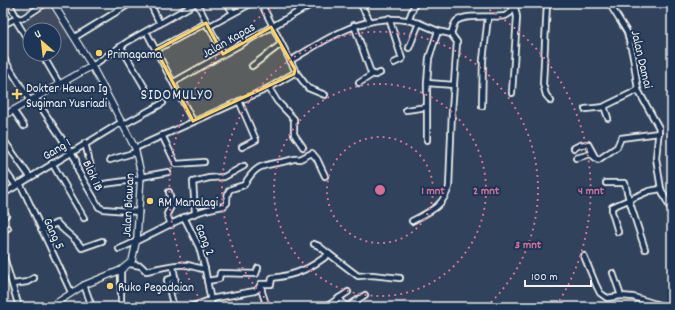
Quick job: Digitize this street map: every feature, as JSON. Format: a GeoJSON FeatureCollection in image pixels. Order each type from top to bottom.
{"type":"FeatureCollection","features":[{"type":"Feature","properties":{"kind":"street"},"geometry":{"type":"LineString","coordinates":[[9,3],[22,29]]}},
{"type":"Feature","properties":{"kind":"street"},"geometry":{"type":"LineString","coordinates":[[3,25],[16,19],[23,18],[46,3]]}},
{"type":"Feature","properties":{"kind":"street","name":"Jalan Biawan"},"geometry":{"type":"LineString","coordinates":[[53,3],[92,66],[123,123],[135,150],[141,178],[136,242],[134,257],[130,264]]}},
{"type":"Feature","properties":{"kind":"street"},"geometry":{"type":"LineString","coordinates":[[74,37],[132,3]]}},
{"type":"Feature","properties":{"kind":"street"},"geometry":{"type":"LineString","coordinates":[[150,3],[160,24]]}},
{"type":"Feature","properties":{"kind":"street"},"geometry":{"type":"LineString","coordinates":[[3,116],[60,85],[196,3],[223,54]]}},
{"type":"Feature","properties":{"kind":"street"},"geometry":{"type":"LineString","coordinates":[[227,3],[233,13]]}},
{"type":"Feature","properties":{"kind":"street"},"geometry":{"type":"LineString","coordinates":[[156,50],[252,3]]}},
{"type":"Feature","properties":{"kind":"street"},"geometry":{"type":"LineString","coordinates":[[261,3],[271,27],[296,72],[308,88],[325,95]]}},
{"type":"Feature","properties":{"kind":"street","name":"Jalan Kapas"},"geometry":{"type":"LineString","coordinates":[[174,82],[314,3]]}},
{"type":"Feature","properties":{"kind":"street"},"geometry":{"type":"LineString","coordinates":[[360,3],[370,21]]}},
{"type":"Feature","properties":{"kind":"street"},"geometry":{"type":"LineString","coordinates":[[409,20],[415,3]]}},
{"type":"Feature","properties":{"kind":"street"},"geometry":{"type":"LineString","coordinates":[[547,3],[543,84],[546,95],[551,101]]}},
{"type":"Feature","properties":{"kind":"street","name":"Jalan Damai"},"geometry":{"type":"LineString","coordinates":[[609,3],[622,22],[629,39],[638,90],[658,125],[659,133],[656,158],[661,189],[672,212]]}},
{"type":"Feature","properties":{"kind":"street"},"geometry":{"type":"LineString","coordinates":[[451,34],[457,20],[505,16],[516,5]]}},
{"type":"Feature","properties":{"kind":"street"},"geometry":{"type":"LineString","coordinates":[[512,93],[517,17],[516,5]]}},
{"type":"Feature","properties":{"kind":"street"},"geometry":{"type":"LineString","coordinates":[[482,106],[483,60],[488,17]]}},
{"type":"Feature","properties":{"kind":"street"},"geometry":{"type":"LineString","coordinates":[[389,18],[402,58],[394,63]]}},
{"type":"Feature","properties":{"kind":"street"},"geometry":{"type":"LineString","coordinates":[[290,61],[354,25],[370,21],[389,18],[409,20],[419,22],[438,31],[451,34],[457,42],[449,187],[446,196],[437,208],[412,221]]}},
{"type":"Feature","properties":{"kind":"street"},"geometry":{"type":"LineString","coordinates":[[410,48],[419,22]]}},
{"type":"Feature","properties":{"kind":"street"},"geometry":{"type":"LineString","coordinates":[[354,25],[373,74]]}},
{"type":"Feature","properties":{"kind":"street"},"geometry":{"type":"LineString","coordinates":[[427,140],[426,83],[430,51],[438,31]]}},
{"type":"Feature","properties":{"kind":"street"},"geometry":{"type":"LineString","coordinates":[[148,35],[194,121]]}},
{"type":"Feature","properties":{"kind":"street"},"geometry":{"type":"LineString","coordinates":[[252,66],[281,44]]}},
{"type":"Feature","properties":{"kind":"street"},"geometry":{"type":"LineString","coordinates":[[121,47],[148,93]]}},
{"type":"Feature","properties":{"kind":"street","name":"Blok 1B"},"geometry":{"type":"LineString","coordinates":[[3,58],[70,152],[77,164],[78,171],[99,207],[138,212]]}},
{"type":"Feature","properties":{"kind":"street"},"geometry":{"type":"LineString","coordinates":[[47,62],[60,85]]}},
{"type":"Feature","properties":{"kind":"street"},"geometry":{"type":"LineString","coordinates":[[110,160],[135,150],[162,135],[269,88],[296,72]]}},
{"type":"Feature","properties":{"kind":"street"},"geometry":{"type":"LineString","coordinates":[[359,83],[373,74],[380,73]]}},
{"type":"Feature","properties":{"kind":"street"},"geometry":{"type":"LineString","coordinates":[[426,83],[454,85]]}},
{"type":"Feature","properties":{"kind":"street"},"geometry":{"type":"LineString","coordinates":[[269,88],[277,101],[295,121],[293,131],[303,147]]}},
{"type":"Feature","properties":{"kind":"street"},"geometry":{"type":"LineString","coordinates":[[585,109],[605,107],[638,90]]}},
{"type":"Feature","properties":{"kind":"street"},"geometry":{"type":"LineString","coordinates":[[239,101],[256,140],[242,147]]}},
{"type":"Feature","properties":{"kind":"street","name":"Gang 1"},"geometry":{"type":"LineString","coordinates":[[3,194],[85,143],[164,103]]}},
{"type":"Feature","properties":{"kind":"street"},"geometry":{"type":"LineString","coordinates":[[406,110],[427,107]]}},
{"type":"Feature","properties":{"kind":"street"},"geometry":{"type":"LineString","coordinates":[[605,107],[608,118]]}},
{"type":"Feature","properties":{"kind":"street"},"geometry":{"type":"LineString","coordinates":[[13,110],[24,126]]}},
{"type":"Feature","properties":{"kind":"street"},"geometry":{"type":"LineString","coordinates":[[574,148],[580,145],[588,144],[597,159],[600,159],[617,147],[619,140],[623,137],[659,133]]}},
{"type":"Feature","properties":{"kind":"street"},"geometry":{"type":"LineString","coordinates":[[162,135],[176,164],[204,162]]}},
{"type":"Feature","properties":{"kind":"street"},"geometry":{"type":"LineString","coordinates":[[3,139],[30,177]]}},
{"type":"Feature","properties":{"kind":"street"},"geometry":{"type":"LineString","coordinates":[[85,143],[92,171]]}},
{"type":"Feature","properties":{"kind":"street","name":"Gang 2"},"geometry":{"type":"LineString","coordinates":[[119,249],[195,212],[224,206],[227,203],[226,195],[229,190],[244,185],[249,176],[265,164],[286,161],[294,158],[300,159],[312,153],[317,159],[325,176]]}},
{"type":"Feature","properties":{"kind":"street"},"geometry":{"type":"LineString","coordinates":[[576,158],[591,154],[594,155]]}},
{"type":"Feature","properties":{"kind":"street"},"geometry":{"type":"LineString","coordinates":[[52,163],[84,218]]}},
{"type":"Feature","properties":{"kind":"street"},"geometry":{"type":"LineString","coordinates":[[195,212],[193,182],[209,178],[224,177],[244,166]]}},
{"type":"Feature","properties":{"kind":"street"},"geometry":{"type":"LineString","coordinates":[[3,168],[18,185]]}},
{"type":"Feature","properties":{"kind":"street"},"geometry":{"type":"LineString","coordinates":[[104,184],[168,172]]}},
{"type":"Feature","properties":{"kind":"street"},"geometry":{"type":"LineString","coordinates":[[606,183],[624,182],[645,249]]}},
{"type":"Feature","properties":{"kind":"street","name":"Gang 5"},"geometry":{"type":"LineString","coordinates":[[18,185],[42,230],[71,292]]}},
{"type":"Feature","properties":{"kind":"street"},"geometry":{"type":"LineString","coordinates":[[618,232],[611,209],[649,191],[661,189]]}},
{"type":"Feature","properties":{"kind":"street"},"geometry":{"type":"LineString","coordinates":[[169,192],[172,205],[167,214],[171,225]]}},
{"type":"Feature","properties":{"kind":"street","name":"Gang 2"},"geometry":{"type":"LineString","coordinates":[[184,218],[199,247],[206,269],[212,307]]}},
{"type":"Feature","properties":{"kind":"street"},"geometry":{"type":"LineString","coordinates":[[42,230],[57,223],[64,232],[77,240],[82,248],[102,241]]}},
{"type":"Feature","properties":{"kind":"street"},"geometry":{"type":"LineString","coordinates":[[314,244],[319,246],[358,276],[372,275],[400,278]]}},
{"type":"Feature","properties":{"kind":"street"},"geometry":{"type":"LineString","coordinates":[[3,254],[19,307]]}},
{"type":"Feature","properties":{"kind":"street"},"geometry":{"type":"LineString","coordinates":[[261,284],[271,284],[272,278],[292,275],[312,267],[329,254]]}},
{"type":"Feature","properties":{"kind":"street"},"geometry":{"type":"LineString","coordinates":[[584,256],[600,293],[607,298],[620,296],[633,297],[666,307]]}},
{"type":"Feature","properties":{"kind":"street"},"geometry":{"type":"LineString","coordinates":[[50,307],[84,285],[121,270],[130,264],[141,266],[146,272],[174,266],[188,265],[199,269],[206,269]]}},
{"type":"Feature","properties":{"kind":"street"},"geometry":{"type":"LineString","coordinates":[[174,266],[177,289]]}},
{"type":"Feature","properties":{"kind":"street"},"geometry":{"type":"LineString","coordinates":[[207,281],[219,279],[220,273],[256,274],[258,268]]}},
{"type":"Feature","properties":{"kind":"street"},"geometry":{"type":"LineString","coordinates":[[121,270],[121,307]]}},
{"type":"Feature","properties":{"kind":"street"},"geometry":{"type":"LineString","coordinates":[[613,273],[620,296]]}},
{"type":"Feature","properties":{"kind":"street"},"geometry":{"type":"LineString","coordinates":[[173,304],[167,280],[175,277]]}},
{"type":"Feature","properties":{"kind":"street"},"geometry":{"type":"LineString","coordinates":[[13,284],[27,282],[34,278]]}},
{"type":"Feature","properties":{"kind":"street"},"geometry":{"type":"LineString","coordinates":[[190,307],[210,300],[254,291],[258,289],[261,284]]}},
{"type":"Feature","properties":{"kind":"street"},"geometry":{"type":"LineString","coordinates":[[261,284],[267,307]]}},
{"type":"Feature","properties":{"kind":"street"},"geometry":{"type":"LineString","coordinates":[[84,285],[92,307]]}},
{"type":"Feature","properties":{"kind":"street"},"geometry":{"type":"LineString","coordinates":[[326,307],[348,292]]}},
{"type":"Feature","properties":{"kind":"street"},"geometry":{"type":"LineString","coordinates":[[339,298],[346,307],[365,295]]}},
{"type":"Feature","properties":{"kind":"street"},"geometry":{"type":"LineString","coordinates":[[129,307],[135,305]]}},
{"type":"Feature","properties":{"kind":"highlighted area"},"geometry":{"type":"Polygon","coordinates":[[[206,23],[223,54],[271,27],[295,69],[294,74],[193,121],[156,50],[206,23]]]}},
{"type":"Feature","properties":{"kind":"shaded area"},"geometry":{"type":"Polygon","coordinates":[[[49,3],[61,22],[24,22],[23,20],[49,3]]]}},
{"type":"Feature","properties":{"kind":"shaded area"},"geometry":{"type":"Polygon","coordinates":[[[62,24],[70,37],[62,42],[62,24]]]}},
{"type":"Feature","properties":{"kind":"place","name":"Primagama"},"geometry":{"type":"Point","coordinates":[99,53]}},
{"type":"Feature","properties":{"kind":"place","name":"Dokter Hewan Ig Sugiman Yusriadi"},"geometry":{"type":"Point","coordinates":[17,94]}},
{"type":"Feature","properties":{"kind":"place","name":"RM Manalagi"},"geometry":{"type":"Point","coordinates":[150,201]}},
{"type":"Feature","properties":{"kind":"place","name":"Ruko Pegadaian"},"geometry":{"type":"Point","coordinates":[110,286]}},
{"type":"Feature","properties":{"kind":"district","name":"SIDOMULYO"},"geometry":{"type":"Point","coordinates":[177,94]}}]}
